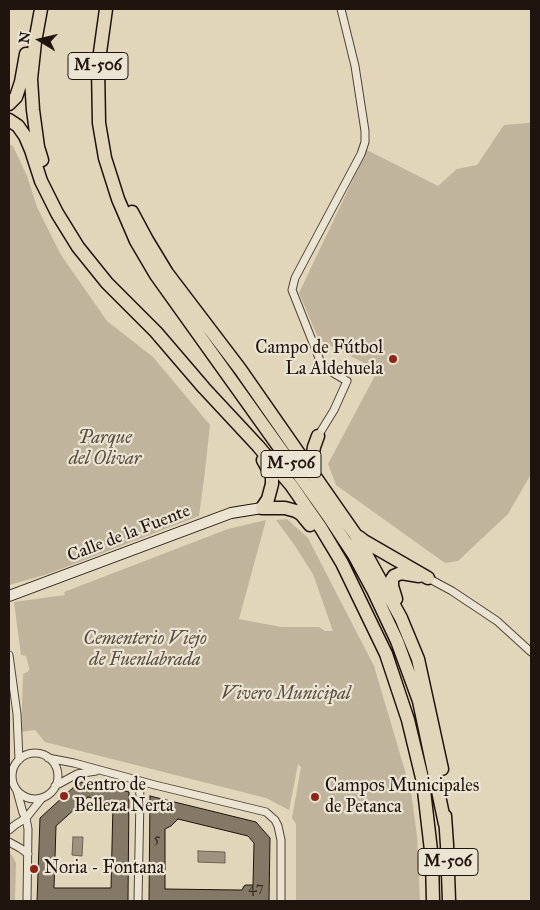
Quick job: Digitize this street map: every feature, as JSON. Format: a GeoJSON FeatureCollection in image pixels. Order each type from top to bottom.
{"type":"FeatureCollection","features":[{"type":"Feature","properties":{"kind":"highway"},"geometry":{"type":"LineString","coordinates":[[9,104],[16,97],[21,82],[31,24],[40,9]]}},
{"type":"Feature","properties":{"kind":"highway","name":"M-506"},"geometry":{"type":"LineString","coordinates":[[40,9],[31,79],[33,110],[38,147],[57,213],[78,247],[107,283],[156,332],[291,485],[321,528],[342,563],[386,654],[408,720],[423,782],[432,859],[433,901]]}},
{"type":"Feature","properties":{"kind":"highway","name":"M-506"},"geometry":{"type":"LineString","coordinates":[[106,9],[98,67],[99,123],[105,158],[118,199],[136,241],[156,275],[329,517],[354,555],[374,592],[397,641],[419,701],[445,824],[448,845],[449,901]]}},
{"type":"Feature","properties":{"kind":"highway"},"geometry":{"type":"LineString","coordinates":[[9,120],[18,126],[25,136],[41,181],[57,213]]}},
{"type":"Feature","properties":{"kind":"highway"},"geometry":{"type":"LineString","coordinates":[[99,123],[112,149],[120,180],[132,213],[147,240],[168,273],[240,369],[355,534],[401,618],[418,659],[432,719],[444,779],[445,824]]}},
{"type":"Feature","properties":{"kind":"highway"},"geometry":{"type":"LineString","coordinates":[[246,433],[272,476],[268,499],[262,508]]}},
{"type":"Feature","properties":{"kind":"highway"},"geometry":{"type":"LineString","coordinates":[[288,437],[299,442],[307,442],[318,436]]}},
{"type":"Feature","properties":{"kind":"highway"},"geometry":{"type":"LineString","coordinates":[[313,474],[312,459],[318,436]]}},
{"type":"Feature","properties":{"kind":"highway"},"geometry":{"type":"LineString","coordinates":[[262,508],[286,508],[301,514],[322,542],[342,563]]}},
{"type":"Feature","properties":{"kind":"highway"},"geometry":{"type":"LineString","coordinates":[[355,534],[428,578]]}},
{"type":"Feature","properties":{"kind":"highway"},"geometry":{"type":"LineString","coordinates":[[401,618],[392,586],[394,576],[401,573],[428,578]]}},
{"type":"Feature","properties":{"kind":"street"},"geometry":{"type":"LineString","coordinates":[[318,436],[334,410],[347,381],[320,363],[292,290],[295,278],[361,154],[365,142],[355,66],[341,9]]}},
{"type":"Feature","properties":{"kind":"street","name":"Calle de la Fuente"},"geometry":{"type":"LineString","coordinates":[[9,596],[231,513],[262,508]]}},
{"type":"Feature","properties":{"kind":"street"},"geometry":{"type":"LineString","coordinates":[[428,578],[452,591],[496,621],[531,652]]}},
{"type":"Feature","properties":{"kind":"street"},"geometry":{"type":"LineString","coordinates":[[9,655],[17,714],[19,760]]}},
{"type":"Feature","properties":{"kind":"street"},"geometry":{"type":"LineString","coordinates":[[27,901],[28,854],[26,818],[13,787],[11,770],[19,760],[29,754],[36,753],[48,758],[266,812],[275,820],[281,840],[281,901]]}},
{"type":"Feature","properties":{"kind":"street"},"geometry":{"type":"LineString","coordinates":[[48,758],[56,767],[55,786]]}},
{"type":"Feature","properties":{"kind":"street"},"geometry":{"type":"LineString","coordinates":[[9,830],[26,818],[42,798],[50,793],[55,786],[77,774],[99,770]]}},
{"type":"Feature","properties":{"kind":"street"},"geometry":{"type":"LineString","coordinates":[[138,901],[139,781]]}},
{"type":"Feature","properties":{"kind":"street"},"geometry":{"type":"LineString","coordinates":[[13,787],[24,796],[33,799],[42,798]]}},
{"type":"Feature","properties":{"kind":"street"},"geometry":{"type":"LineString","coordinates":[[9,842],[28,854]]}},
{"type":"Feature","properties":{"kind":"green space"},"geometry":{"type":"Polygon","coordinates":[[[531,122],[531,474],[508,514],[458,561],[445,563],[336,485],[328,464],[378,370],[319,340],[299,293],[367,150],[438,186],[457,169],[477,165],[504,125],[531,122]]]}},
{"type":"Feature","properties":{"kind":"green space","name":"Parque del Olivar"},"geometry":{"type":"Polygon","coordinates":[[[9,144],[13,146],[27,176],[37,207],[61,255],[107,321],[153,357],[210,425],[199,516],[48,574],[9,585],[9,144]]]}},
{"type":"Feature","properties":{"kind":"green space"},"geometry":{"type":"Polygon","coordinates":[[[287,519],[308,538],[374,666],[411,791],[417,836],[420,901],[296,901],[296,824],[292,818],[301,767],[298,764],[289,810],[266,798],[45,742],[35,730],[21,732],[23,674],[29,671],[29,667],[26,656],[21,655],[14,602],[65,595],[64,592],[228,529],[266,520],[239,619],[281,627],[319,627],[325,631],[333,631],[313,574],[276,520],[287,519]]]}},
{"type":"Feature","properties":{"kind":"green space"},"geometry":{"type":"Polygon","coordinates":[[[9,853],[16,863],[15,901],[9,901],[9,853]]]}},
{"type":"Feature","properties":{"kind":"shaded area"},"geometry":{"type":"Polygon","coordinates":[[[73,837],[83,837],[82,856],[72,855],[73,837]]]}},
{"type":"Feature","properties":{"kind":"shaded area"},"geometry":{"type":"Polygon","coordinates":[[[198,851],[225,852],[225,863],[198,862],[198,851]]]}},
{"type":"Feature","properties":{"kind":"building"},"geometry":{"type":"Polygon","coordinates":[[[82,782],[89,782],[129,792],[128,901],[37,901],[40,818],[76,785],[82,782]],[[88,797],[56,826],[54,888],[111,888],[113,804],[88,797]]]}},
{"type":"Feature","properties":{"kind":"building"},"geometry":{"type":"Polygon","coordinates":[[[150,796],[256,822],[270,838],[269,901],[149,901],[150,796]],[[178,819],[165,829],[165,889],[242,890],[246,885],[253,885],[254,843],[248,836],[178,819]]]}},
{"type":"Feature","properties":{"kind":"place","name":"Campo de Fútbol La Aldehuela"},"geometry":{"type":"Point","coordinates":[393,359]}},
{"type":"Feature","properties":{"kind":"place","name":"Centro de Belleza Nerta"},"geometry":{"type":"Point","coordinates":[64,796]}},
{"type":"Feature","properties":{"kind":"place","name":"Campos Municipales de Petanca"},"geometry":{"type":"Point","coordinates":[315,797]}},
{"type":"Feature","properties":{"kind":"place","name":"Noria - Fontana"},"geometry":{"type":"Point","coordinates":[34,869]}},
{"type":"Feature","properties":{"kind":"park label","name":"Cementerio Viejo de Fuenlabrada"},"geometry":{"type":"Point","coordinates":[145,650]}},
{"type":"Feature","properties":{"kind":"park label","name":"Vivero Municipal"},"geometry":{"type":"Point","coordinates":[286,695]}}]}
